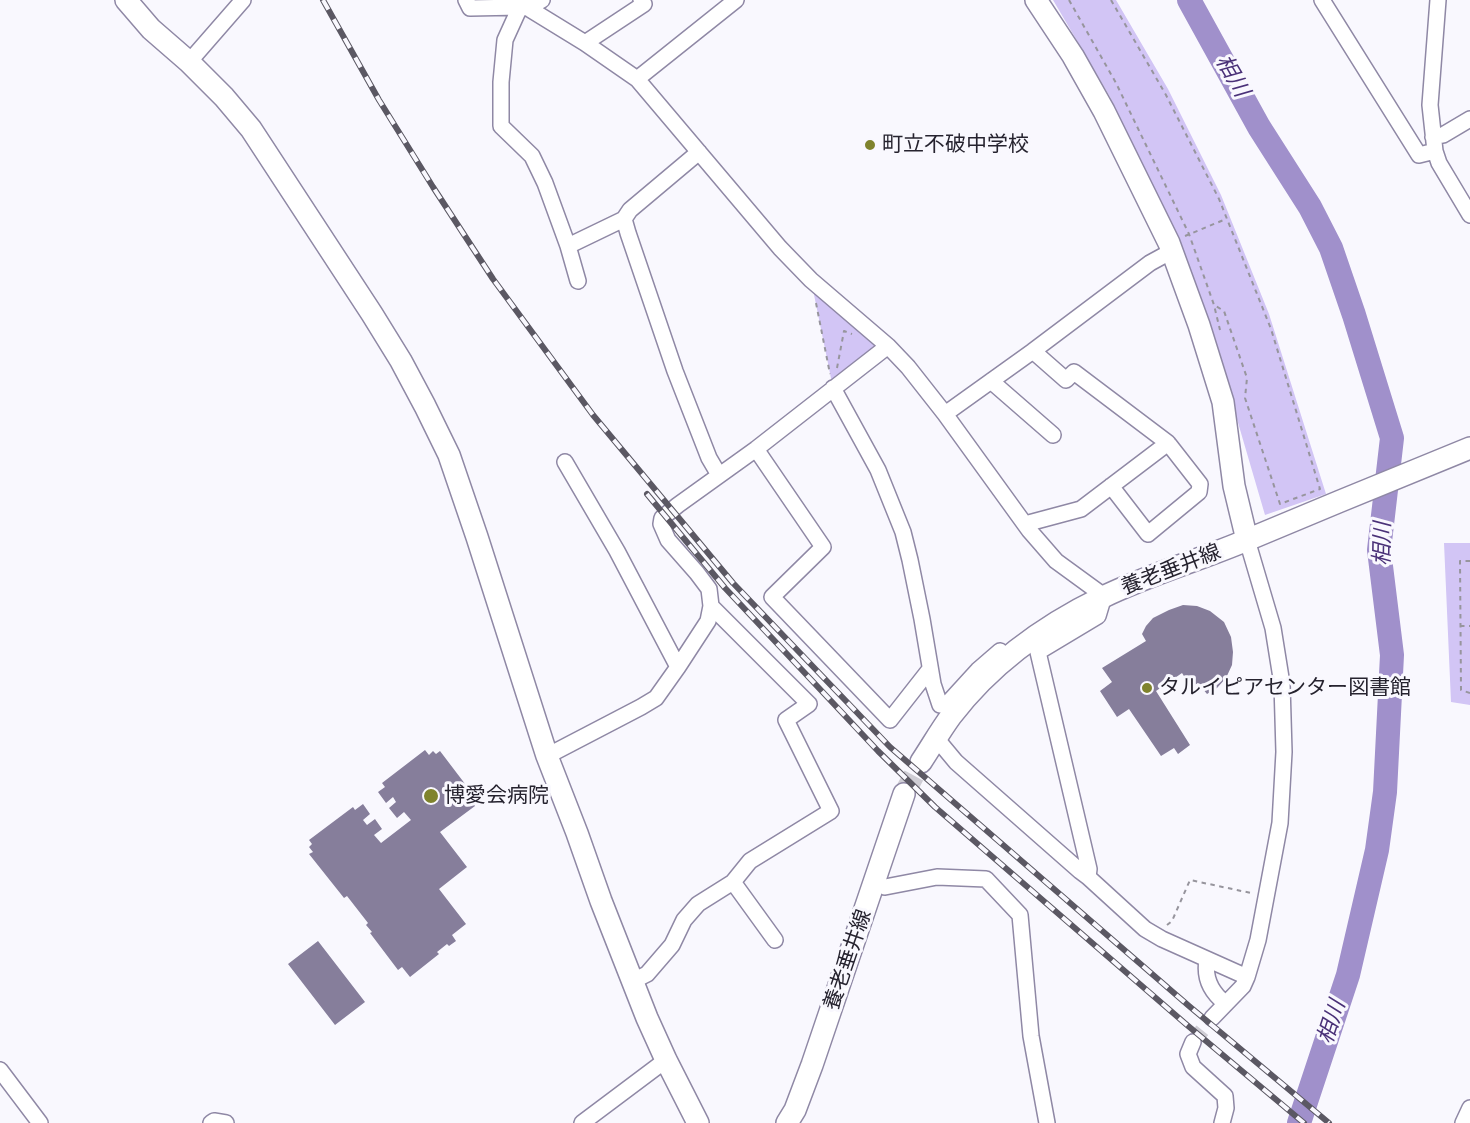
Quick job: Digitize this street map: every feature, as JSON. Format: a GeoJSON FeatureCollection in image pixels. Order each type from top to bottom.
{"type":"FeatureCollection","features":[{"type":"Feature","properties":{"kind":"street"},"geometry":{"type":"LineString","coordinates":[[126,0],[152,29],[225,97],[251,129],[372,314],[425,406],[449,455],[547,756],[601,902],[647,1018],[698,1123]]}},
{"type":"Feature","properties":{"kind":"street"},"geometry":{"type":"LineString","coordinates":[[189,62],[243,0]]}},
{"type":"Feature","properties":{"kind":"street"},"geometry":{"type":"LineString","coordinates":[[466,0],[470,8],[529,4],[637,79],[780,248],[811,280],[888,346],[908,367],[1025,524],[1056,561],[1104,596],[1098,616],[1038,652],[1089,869],[1088,877]]}},
{"type":"Feature","properties":{"kind":"street"},"geometry":{"type":"LineString","coordinates":[[585,43],[644,4],[641,0]]}},
{"type":"Feature","properties":{"kind":"street"},"geometry":{"type":"LineString","coordinates":[[637,79],[736,0]]}},
{"type":"Feature","properties":{"kind":"street"},"geometry":{"type":"LineString","coordinates":[[1036,0],[1074,56],[1104,111],[1172,250],[1223,402],[1234,486],[1247,540],[1274,628],[1282,684],[1284,752],[1280,823],[1258,940],[1247,977],[1243,986],[1212,1018]]}},
{"type":"Feature","properties":{"kind":"street"},"geometry":{"type":"LineString","coordinates":[[1322,0],[1419,155],[1443,135],[1470,119]]}},
{"type":"Feature","properties":{"kind":"street"},"geometry":{"type":"LineString","coordinates":[[1438,0],[1430,105],[1434,144],[1439,163],[1470,215]]}},
{"type":"Feature","properties":{"kind":"street"},"geometry":{"type":"LineString","coordinates":[[529,4],[505,40],[501,82],[501,126],[532,156],[545,183],[578,281]]}},
{"type":"Feature","properties":{"kind":"street"},"geometry":{"type":"LineString","coordinates":[[568,246],[624,219],[630,210],[699,152]]}},
{"type":"Feature","properties":{"kind":"street"},"geometry":{"type":"LineString","coordinates":[[624,219],[675,371],[709,458],[719,475]]}},
{"type":"Feature","properties":{"kind":"street"},"geometry":{"type":"LineString","coordinates":[[945,414],[1150,263],[1172,250]]}},
{"type":"Feature","properties":{"kind":"street"},"geometry":{"type":"LineString","coordinates":[[547,756],[656,698],[708,621],[711,606],[709,589],[668,540],[661,524],[662,518],[756,449],[888,346]]}},
{"type":"Feature","properties":{"kind":"street"},"geometry":{"type":"LineString","coordinates":[[1033,351],[1066,380],[1074,372],[1168,443],[1200,484],[1199,492],[1148,534],[1111,486]]}},
{"type":"Feature","properties":{"kind":"street"},"geometry":{"type":"LineString","coordinates":[[991,381],[1053,435]]}},
{"type":"Feature","properties":{"kind":"street"},"geometry":{"type":"LineString","coordinates":[[833,388],[878,470],[903,532],[933,684],[940,705],[946,705],[978,670],[1016,638]]}},
{"type":"Feature","properties":{"kind":"street"},"geometry":{"type":"LineString","coordinates":[[1025,524],[1081,509],[1168,443]]}},
{"type":"Feature","properties":{"kind":"street","name":"養老垂井線"},"geometry":{"type":"LineString","coordinates":[[921,762],[952,715],[996,668],[1018,649],[1075,611],[1104,596],[1470,448]]}},
{"type":"Feature","properties":{"kind":"street"},"geometry":{"type":"LineString","coordinates":[[756,449],[823,547],[772,597],[890,720],[930,669]]}},
{"type":"Feature","properties":{"kind":"street"},"geometry":{"type":"LineString","coordinates":[[565,462],[617,551],[678,667]]}},
{"type":"Feature","properties":{"kind":"street"},"geometry":{"type":"LineString","coordinates":[[633,981],[647,974],[672,945],[684,920],[698,904],[733,882],[750,861],[831,811],[786,720],[809,704],[711,606]]}},
{"type":"Feature","properties":{"kind":"street"},"geometry":{"type":"LineString","coordinates":[[936,738],[956,762],[1145,928],[1159,937],[1247,977]]}},
{"type":"Feature","properties":{"kind":"street","name":"養老垂井線"},"geometry":{"type":"LineString","coordinates":[[787,1123],[795,1110],[812,1065],[904,795]]}},
{"type":"Feature","properties":{"kind":"street"},"geometry":{"type":"LineString","coordinates":[[885,887],[937,877],[986,879],[1020,915],[1031,1036],[1047,1123]]}},
{"type":"Feature","properties":{"kind":"street"},"geometry":{"type":"LineString","coordinates":[[733,882],[775,940]]}},
{"type":"Feature","properties":{"kind":"street"},"geometry":{"type":"LineString","coordinates":[[1207,960],[1205,969],[1209,983],[1215,995],[1225,1003]]}},
{"type":"Feature","properties":{"kind":"street"},"geometry":{"type":"LineString","coordinates":[[1192,1042],[1188,1054],[1193,1067],[1225,1096],[1226,1107],[1222,1123]]}},
{"type":"Feature","properties":{"kind":"street"},"geometry":{"type":"LineString","coordinates":[[582,1123],[666,1060]]}},
{"type":"Feature","properties":{"kind":"street"},"geometry":{"type":"LineString","coordinates":[[0,1070],[40,1123]]}},
{"type":"Feature","properties":{"kind":"street"},"geometry":{"type":"LineString","coordinates":[[1463,1123],[1470,1108]]}},
{"type":"Feature","properties":{"kind":"street"},"geometry":{"type":"LineString","coordinates":[[211,1123],[214,1121],[226,1123]]}},
{"type":"Feature","properties":{"kind":"path"},"geometry":{"type":"LineString","coordinates":[[1068,0],[1116,83],[1189,234],[1214,305],[1224,311],[1247,378],[1245,398],[1280,504],[1320,489],[1271,329],[1219,198],[1166,95],[1111,0]]}},
{"type":"Feature","properties":{"kind":"path"},"geometry":{"type":"LineString","coordinates":[[1189,234],[1226,219]]}},
{"type":"Feature","properties":{"kind":"path"},"geometry":{"type":"LineString","coordinates":[[811,280],[833,388]]}},
{"type":"Feature","properties":{"kind":"path"},"geometry":{"type":"LineString","coordinates":[[833,388],[844,331],[855,335]]}},
{"type":"Feature","properties":{"kind":"path"},"geometry":{"type":"LineString","coordinates":[[1470,561],[1460,561],[1461,690],[1470,693]]}},
{"type":"Feature","properties":{"kind":"path"},"geometry":{"type":"LineString","coordinates":[[1460,626],[1470,626]]}},
{"type":"Feature","properties":{"kind":"path"},"geometry":{"type":"LineString","coordinates":[[1159,937],[1172,921],[1190,880],[1255,894]]}},
{"type":"Feature","properties":{"kind":"shaded area"},"geometry":{"type":"Polygon","coordinates":[[[1053,0],[1116,0],[1168,89],[1221,195],[1269,314],[1326,494],[1265,515],[1234,409],[1183,254],[1110,97],[1053,0]]]}},
{"type":"Feature","properties":{"kind":"shaded area"},"geometry":{"type":"Polygon","coordinates":[[[811,280],[888,346],[833,388],[811,280]]]}},
{"type":"Feature","properties":{"kind":"shaded area"},"geometry":{"type":"Polygon","coordinates":[[[1444,543],[1470,543],[1470,705],[1451,702],[1444,543]]]}},
{"type":"Feature","properties":{"kind":"building"},"geometry":{"type":"Polygon","coordinates":[[[1183,605],[1197,606],[1210,611],[1224,622],[1231,637],[1232,665],[1226,678],[1217,688],[1207,694],[1198,683],[1191,687],[1182,673],[1156,691],[1190,745],[1178,754],[1174,748],[1161,756],[1129,709],[1117,717],[1100,691],[1112,682],[1102,668],[1146,641],[1142,634],[1153,618],[1183,605]]]}},
{"type":"Feature","properties":{"kind":"building"},"geometry":{"type":"Polygon","coordinates":[[[425,750],[429,755],[433,751],[436,754],[440,751],[475,797],[471,800],[475,806],[440,832],[467,867],[439,889],[466,924],[452,935],[456,941],[449,946],[447,944],[437,952],[439,954],[410,977],[402,967],[398,970],[370,933],[372,932],[366,925],[368,923],[347,896],[344,898],[309,854],[313,852],[309,847],[312,844],[309,840],[353,807],[355,810],[363,804],[370,814],[363,820],[367,825],[375,819],[382,829],[374,835],[381,843],[411,820],[404,812],[397,818],[389,808],[396,802],[393,797],[386,803],[378,792],[385,787],[382,783],[425,750]]]}},
{"type":"Feature","properties":{"kind":"building"},"geometry":{"type":"Polygon","coordinates":[[[318,941],[365,1002],[335,1025],[288,964],[318,941]]]}},
{"type":"Feature","properties":{"kind":"waterway","name":"相川"},"geometry":{"type":"LineString","coordinates":[[1189,0],[1259,127],[1310,207],[1331,248],[1392,438],[1379,550],[1392,655],[1385,792],[1377,850],[1348,975],[1299,1123]]}},
{"type":"Feature","properties":{"kind":"tunnel"},"geometry":{"type":"LineString","coordinates":[[904,794],[921,762]]}},
{"type":"Feature","properties":{"kind":"tunnel"},"geometry":{"type":"LineString","coordinates":[[1193,1042],[1212,1018]]}},
{"type":"Feature","properties":{"kind":"railway"},"geometry":{"type":"LineString","coordinates":[[323,0],[379,100],[493,279],[593,415],[733,583],[890,747],[1189,1006],[1329,1123]]}},
{"type":"Feature","properties":{"kind":"railway"},"geometry":{"type":"LineString","coordinates":[[647,494],[725,588],[878,751],[935,807],[1304,1123]]}},
{"type":"Feature","properties":{"kind":"place","name":"町立不破中学校"},"geometry":{"type":"Point","coordinates":[870,145]}},
{"type":"Feature","properties":{"kind":"place","name":"タルイピアセンター図書館"},"geometry":{"type":"Point","coordinates":[1147,688]}},
{"type":"Feature","properties":{"kind":"place","name":"博愛会病院"},"geometry":{"type":"Point","coordinates":[431,796]}}]}
